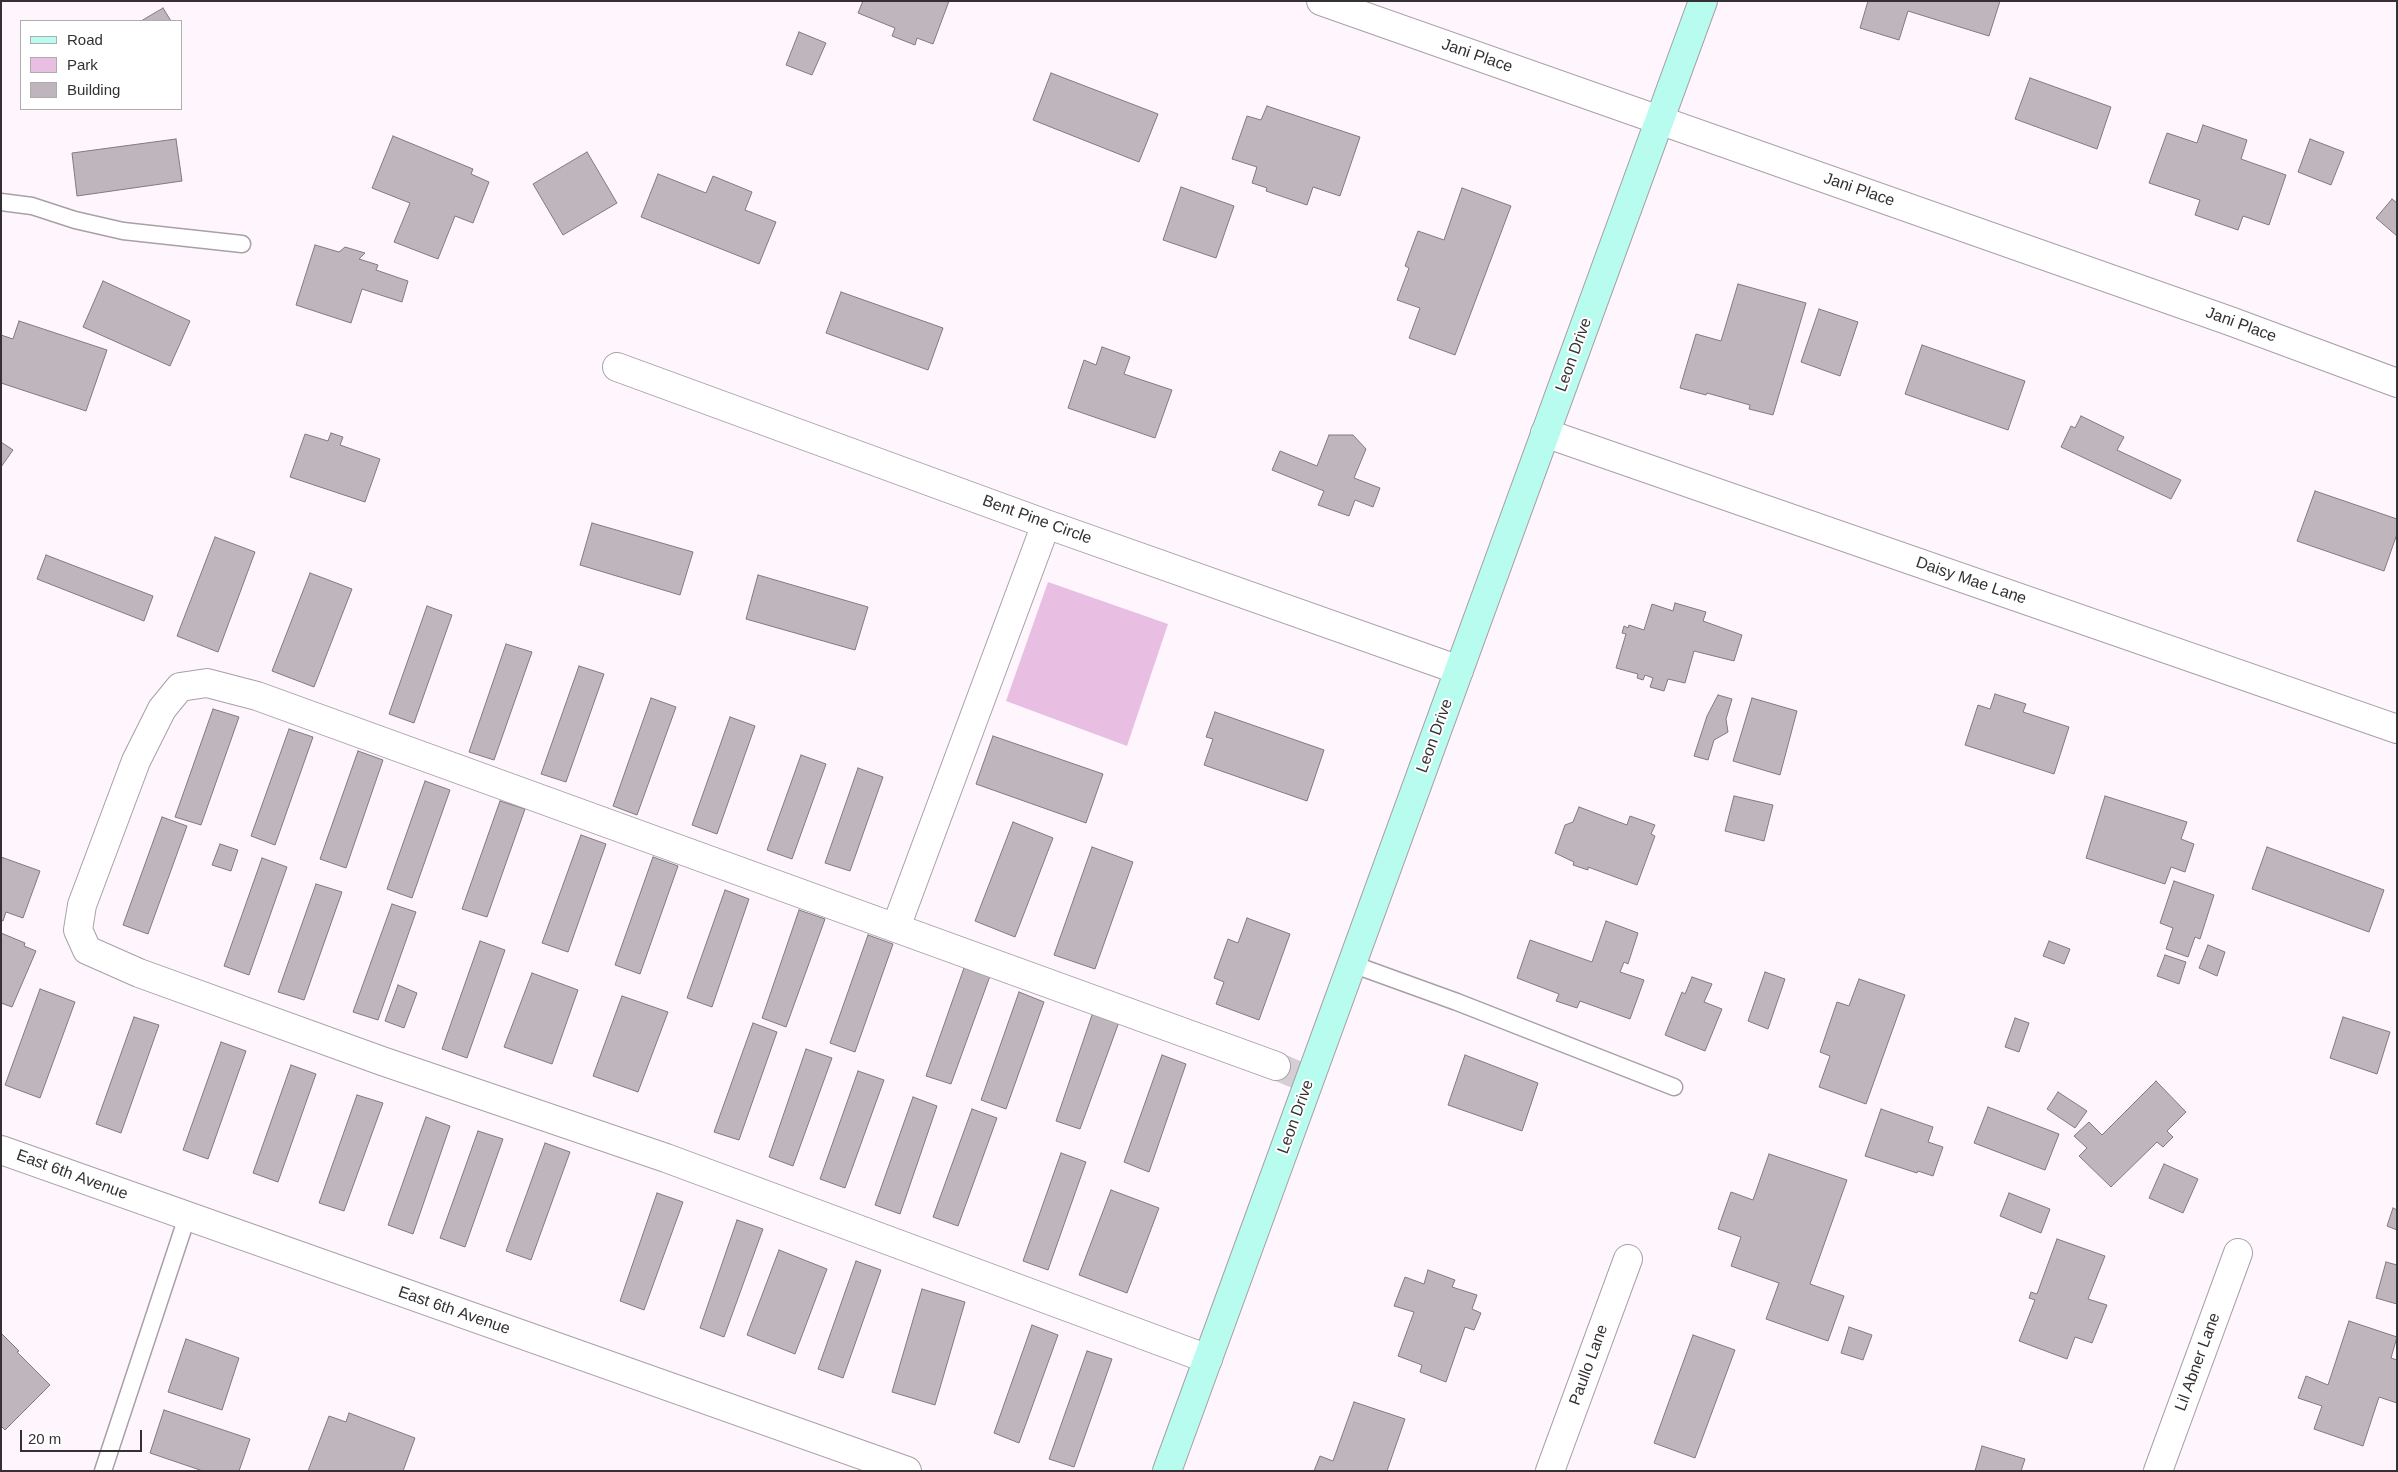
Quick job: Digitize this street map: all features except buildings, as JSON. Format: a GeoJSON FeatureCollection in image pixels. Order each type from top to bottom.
{"type":"FeatureCollection","features":[{"type":"Feature","properties":{"kind":"street","name":"Jani Place"},"geometry":{"type":"LineString","coordinates":[[1321,1],[2230,321],[2397,383]]}},
{"type":"Feature","properties":{"kind":"street","name":"Leon Drive"},"geometry":{"type":"LineString","coordinates":[[1167,1471],[1306,1079],[1352,964],[1703,1]]}},
{"type":"Feature","properties":{"kind":"street","name":"Bent Pine Circle"},"geometry":{"type":"LineString","coordinates":[[617,368],[1046,524],[1459,670]]}},
{"type":"Feature","properties":{"kind":"street","name":"Daisy Mae Lane"},"geometry":{"type":"LineString","coordinates":[[1545,434],[2397,729]]}},
{"type":"Feature","properties":{"kind":"street"},"geometry":{"type":"LineString","coordinates":[[896,927],[1046,524]]}},
{"type":"Feature","properties":{"kind":"street"},"geometry":{"type":"LineString","coordinates":[[1208,1359],[666,1158],[382,1061],[139,973],[87,950],[78,930],[82,905],[136,761],[162,709],[180,687],[207,683],[266,699],[1276,1066]]}},
{"type":"Feature","properties":{"kind":"street","name":"East 6th Avenue"},"geometry":{"type":"LineString","coordinates":[[1,1150],[907,1471]]}},
{"type":"Feature","properties":{"kind":"street","name":"Lil Abner Lane"},"geometry":{"type":"LineString","coordinates":[[2158,1471],[2238,1253]]}},
{"type":"Feature","properties":{"kind":"street","name":"Paullo Lane"},"geometry":{"type":"LineString","coordinates":[[1550,1471],[1628,1259]]}},
{"type":"Feature","properties":{"kind":"lane"},"geometry":{"type":"LineString","coordinates":[[1,202],[32,206],[74,220],[123,231],[242,244]]}},
{"type":"Feature","properties":{"kind":"lane"},"geometry":{"type":"LineString","coordinates":[[1352,964],[1457,1002],[1674,1088]]}},
{"type":"Feature","properties":{"kind":"lane"},"geometry":{"type":"LineString","coordinates":[[103,1471],[187,1217]]}},
{"type":"Feature","properties":{"kind":"green space"},"geometry":{"type":"Polygon","coordinates":[[[1048,582],[1168,624],[1127,746],[1006,701],[1048,582]]]}},
{"type":"Feature","properties":{"kind":"tunnel"},"geometry":{"type":"LineString","coordinates":[[1276,1066],[1302,1077]]}}]}
